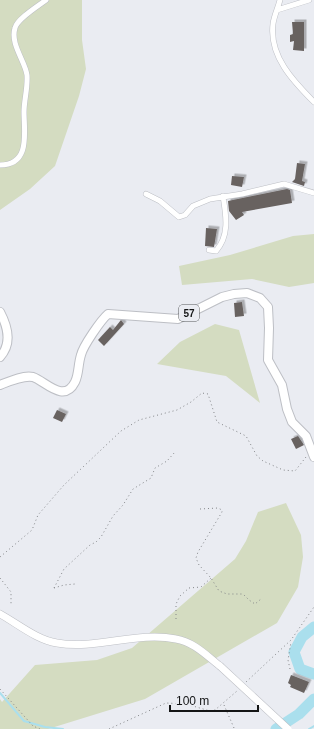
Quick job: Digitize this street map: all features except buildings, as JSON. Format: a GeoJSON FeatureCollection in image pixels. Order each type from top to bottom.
{"type":"FeatureCollection","features":[{"type":"Feature","properties":{"kind":"main road","name":"57"},"geometry":{"type":"LineString","coordinates":[[0,385],[20,378],[33,377],[56,391],[65,391],[73,386],[76,380],[81,355],[101,321],[108,314],[178,318],[222,297],[247,292],[260,298],[268,307],[268,360],[282,385],[287,409],[292,422],[306,436],[313,454]]}},
{"type":"Feature","properties":{"kind":"main road"},"geometry":{"type":"LineString","coordinates":[[0,312],[6,324],[8,342],[0,357]]}},
{"type":"Feature","properties":{"kind":"street"},"geometry":{"type":"LineString","coordinates":[[0,165],[6,165],[15,161],[21,154],[25,143],[24,112],[27,74],[15,40],[14,30],[17,23],[46,0]]}},
{"type":"Feature","properties":{"kind":"street"},"geometry":{"type":"LineString","coordinates":[[280,0],[273,22],[272,35],[276,52],[292,80],[314,102]]}},
{"type":"Feature","properties":{"kind":"street"},"geometry":{"type":"LineString","coordinates":[[277,10],[309,0]]}},
{"type":"Feature","properties":{"kind":"street"},"geometry":{"type":"LineString","coordinates":[[146,194],[160,201],[179,217],[185,215],[193,206],[210,198],[242,194],[284,184],[314,193]]}},
{"type":"Feature","properties":{"kind":"street"},"geometry":{"type":"LineString","coordinates":[[209,250],[216,251],[221,246],[226,234],[226,216],[223,196]]}},
{"type":"Feature","properties":{"kind":"street"},"geometry":{"type":"LineString","coordinates":[[0,614],[34,634],[55,643],[74,645],[150,638],[177,639],[197,647],[220,666],[288,729]]}},
{"type":"Feature","properties":{"kind":"path"},"geometry":{"type":"LineString","coordinates":[[0,557],[32,530],[38,515],[64,485],[121,431],[139,420],[176,410],[191,402],[202,393],[208,394],[218,422],[246,436],[257,456],[263,461],[283,470],[295,471],[313,454]]}},
{"type":"Feature","properties":{"kind":"path"},"geometry":{"type":"LineString","coordinates":[[75,584],[54,588],[64,569],[90,544],[96,542],[101,537],[113,516],[123,505],[133,489],[151,478],[155,468],[167,461],[175,452]]}},
{"type":"Feature","properties":{"kind":"path"},"geometry":{"type":"LineString","coordinates":[[200,509],[218,508],[222,510],[222,512],[198,552],[196,558],[199,565],[211,578],[222,594],[243,594],[255,604],[260,599]]}},
{"type":"Feature","properties":{"kind":"path"},"geometry":{"type":"LineString","coordinates":[[0,578],[11,592],[11,605]]}},
{"type":"Feature","properties":{"kind":"path"},"geometry":{"type":"LineString","coordinates":[[176,620],[176,604],[180,596],[189,588],[201,587],[211,578]]}},
{"type":"Feature","properties":{"kind":"path"},"geometry":{"type":"LineString","coordinates":[[244,684],[291,640],[314,607]]}},
{"type":"Feature","properties":{"kind":"path"},"geometry":{"type":"LineString","coordinates":[[290,669],[288,660],[291,640]]}},
{"type":"Feature","properties":{"kind":"path"},"geometry":{"type":"LineString","coordinates":[[0,689],[33,726],[40,729]]}},
{"type":"Feature","properties":{"kind":"path"},"geometry":{"type":"LineString","coordinates":[[109,729],[166,703],[186,704],[210,711],[223,704],[239,689]]}},
{"type":"Feature","properties":{"kind":"path"},"geometry":{"type":"LineString","coordinates":[[223,704],[234,728]]}},
{"type":"Feature","properties":{"kind":"green space"},"geometry":{"type":"Polygon","coordinates":[[[0,0],[82,0],[82,40],[86,69],[79,96],[55,166],[30,189],[0,210],[0,0]]]}},
{"type":"Feature","properties":{"kind":"green space"},"geometry":{"type":"Polygon","coordinates":[[[314,234],[314,283],[289,287],[252,279],[182,285],[179,266],[230,255],[293,236],[314,234]]]}},
{"type":"Feature","properties":{"kind":"green space"},"geometry":{"type":"Polygon","coordinates":[[[215,324],[239,330],[260,403],[226,376],[157,364],[180,342],[215,324]]]}},
{"type":"Feature","properties":{"kind":"green space"},"geometry":{"type":"Polygon","coordinates":[[[286,503],[301,535],[303,557],[298,587],[277,623],[145,699],[48,729],[0,729],[0,699],[2,702],[35,665],[97,660],[132,648],[235,559],[246,541],[258,512],[286,503]]]}},
{"type":"Feature","properties":{"kind":"waterway"},"geometry":{"type":"LineString","coordinates":[[314,627],[302,637],[294,652],[300,669],[314,674]]}},
{"type":"Feature","properties":{"kind":"waterway"},"geometry":{"type":"LineString","coordinates":[[0,693],[24,721],[45,727],[63,729]]}},
{"type":"Feature","properties":{"kind":"waterway"},"geometry":{"type":"LineString","coordinates":[[276,729],[299,714],[314,699]]}},
{"type":"Feature","properties":{"kind":"waterway"},"geometry":{"type":"LineString","coordinates":[[309,729],[314,726]]}}]}
